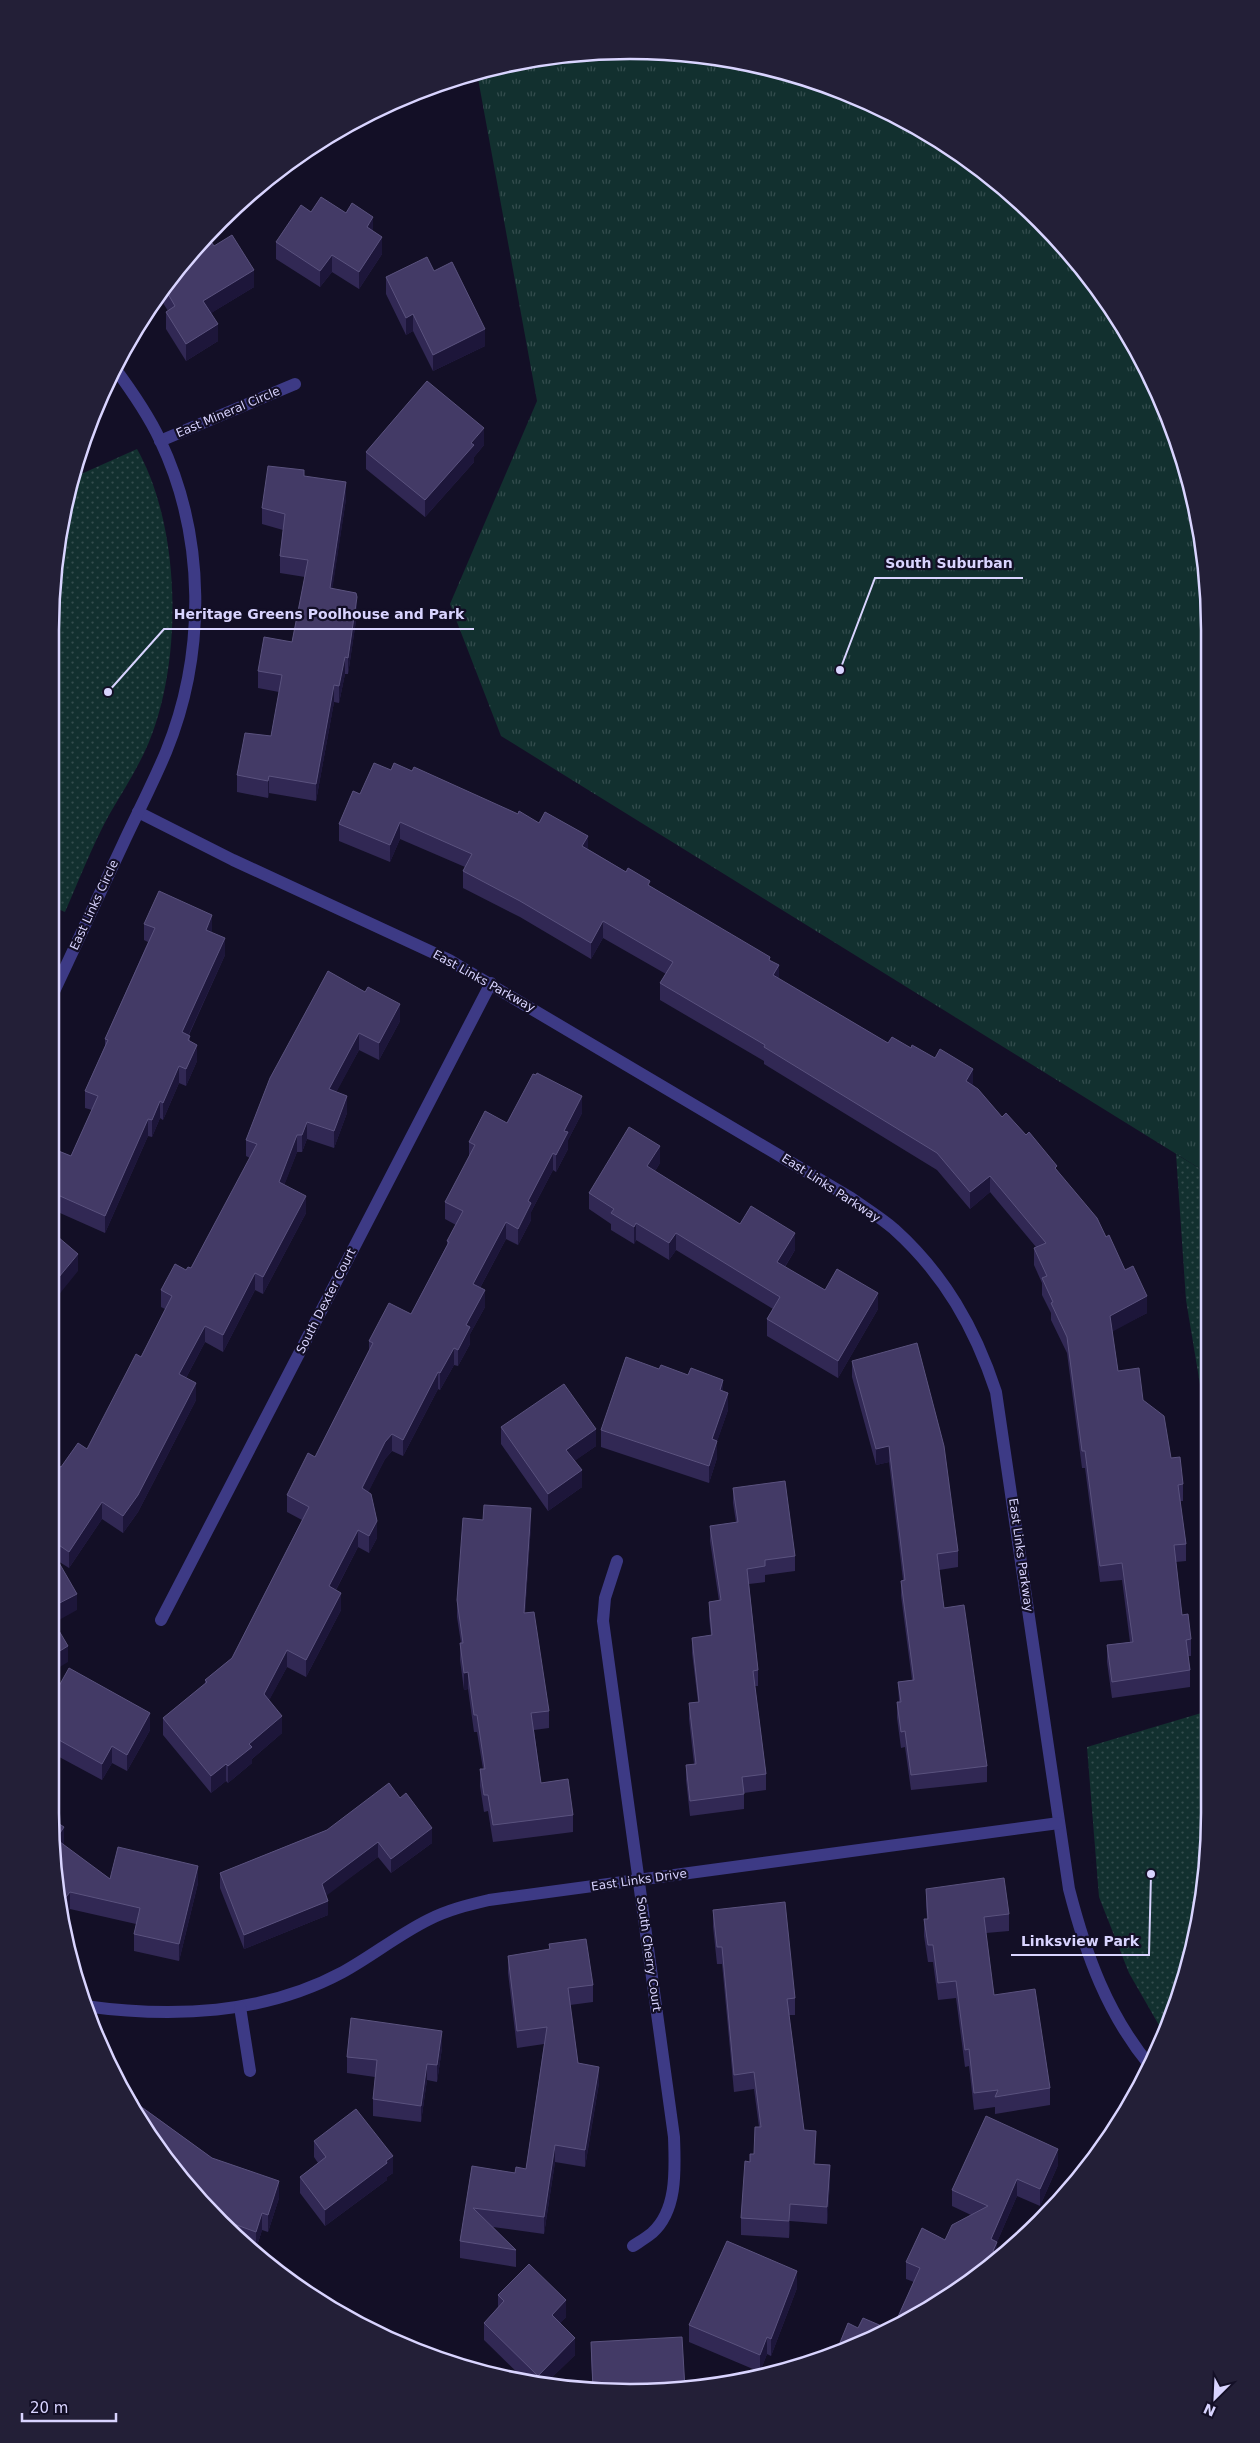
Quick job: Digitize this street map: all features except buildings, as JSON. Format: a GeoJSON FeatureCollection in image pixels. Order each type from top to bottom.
{"type":"FeatureCollection","features":[{"type":"Feature","properties":{"kind":"street","name":"East Mineral Circle"},"geometry":{"type":"LineString","coordinates":[[119,374],[136,398],[160,440],[188,524],[194,562],[194,638],[188,679],[166,752],[138,812]]}},
{"type":"Feature","properties":{"kind":"street","name":"East Mineral Circle"},"geometry":{"type":"LineString","coordinates":[[160,440],[295,384]]}},
{"type":"Feature","properties":{"kind":"street","name":"East Links Parkway"},"geometry":{"type":"LineString","coordinates":[[138,812],[233,860],[406,938],[491,983],[851,1198],[893,1228],[924,1259],[950,1292],[973,1332],[996,1392],[1069,1889],[1082,1940],[1098,1982],[1114,2014],[1135,2048],[1145,2059]]}},
{"type":"Feature","properties":{"kind":"street","name":"East Links Circle"},"geometry":{"type":"LineString","coordinates":[[59,981],[138,812]]}},
{"type":"Feature","properties":{"kind":"street","name":"South Dexter Court"},"geometry":{"type":"LineString","coordinates":[[161,1620],[491,983]]}},
{"type":"Feature","properties":{"kind":"street","name":"South Cherry Court"},"geometry":{"type":"LineString","coordinates":[[617,1561],[605,1598],[603,1621],[674,2138],[676,2170],[673,2194],[664,2216],[653,2232],[633,2246]]}},
{"type":"Feature","properties":{"kind":"street","name":"East Links Drive"},"geometry":{"type":"LineString","coordinates":[[93,2007],[127,2012],[165,2014],[240,2007],[281,1998],[316,1986],[345,1971],[428,1920],[456,1908],[525,1894],[1059,1823]]}},
{"type":"Feature","properties":{"kind":"street"},"geometry":{"type":"LineString","coordinates":[[240,2007],[250,2071]]}},
{"type":"Feature","properties":{"kind":"green space"},"geometry":{"type":"Polygon","coordinates":[[[630,59],[705,64],[778,78],[849,102],[916,135],[978,177],[1034,226],[1059,253],[1083,282],[1125,344],[1158,411],[1182,482],[1196,555],[1201,630],[1201,1169],[501,736],[450,604],[537,401],[478,79],[482,78],[555,64],[630,59]]]}},
{"type":"Feature","properties":{"kind":"green space"},"geometry":{"type":"Polygon","coordinates":[[[137,449],[152,481],[162,516],[169,554],[172,633],[168,672],[160,709],[149,742],[91,851],[65,912],[59,909],[60,593],[70,519],[80,474],[137,449]]]}},
{"type":"Feature","properties":{"kind":"green space"},"geometry":{"type":"Polygon","coordinates":[[[1176,1154],[1201,1169],[1201,1391],[1186,1300],[1176,1154]]]}},
{"type":"Feature","properties":{"kind":"green space"},"geometry":{"type":"Polygon","coordinates":[[[1201,1713],[1200,1850],[1196,1888],[1182,1961],[1160,2027],[1129,1973],[1099,1897],[1087,1747],[1201,1713]]]}},
{"type":"Feature","properties":{"kind":"place","name":"South Suburban"},"geometry":{"type":"Point","coordinates":[840,670]}},
{"type":"Feature","properties":{"kind":"place","name":"Heritage Greens Poolhouse and Park"},"geometry":{"type":"Point","coordinates":[108,692]}},
{"type":"Feature","properties":{"kind":"place","name":"Linksview Park"},"geometry":{"type":"Point","coordinates":[1151,1874]}}]}
